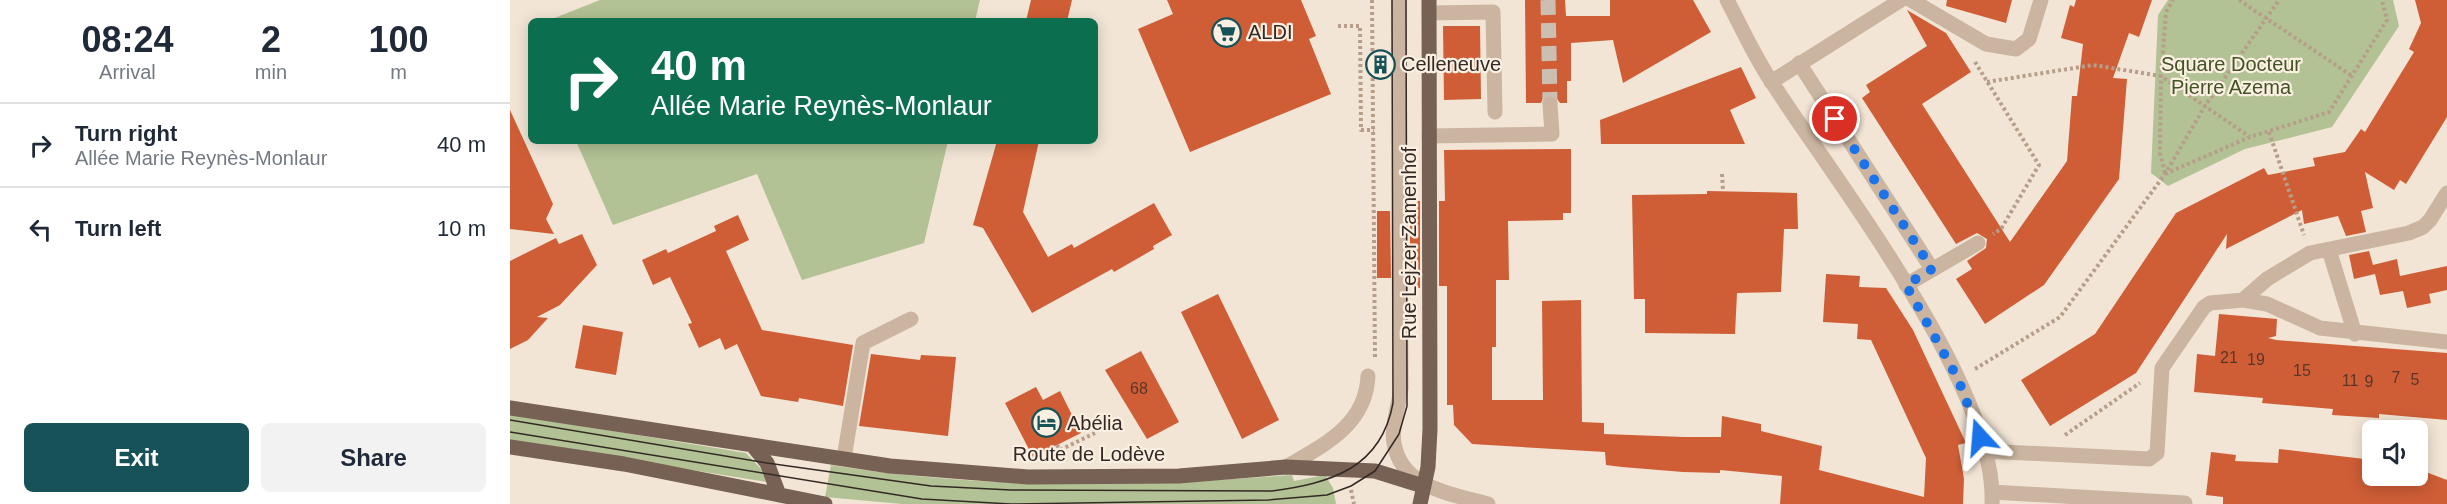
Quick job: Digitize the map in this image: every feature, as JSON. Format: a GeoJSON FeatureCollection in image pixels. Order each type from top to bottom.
{"type":"FeatureCollection","features":[{"type":"Feature","properties":{"kind":"main road","name":"Rue Lejzer Zamenhof"},"geometry":{"type":"LineString","coordinates":[[1423,486],[1428,467],[1430,429],[1429,7]]}},
{"type":"Feature","properties":{"kind":"main road","name":"Route de Lodève"},"geometry":{"type":"LineString","coordinates":[[510,408],[890,466],[1028,477],[1179,476],[1286,466],[1375,471],[1423,486]]}},
{"type":"Feature","properties":{"kind":"main road"},"geometry":{"type":"LineString","coordinates":[[753,446],[767,463],[779,500]]}},
{"type":"Feature","properties":{"kind":"main road"},"geometry":{"type":"LineString","coordinates":[[510,447],[624,464],[779,500],[825,504]]}},
{"type":"Feature","properties":{"kind":"main road"},"geometry":{"type":"LineString","coordinates":[[1420,504],[1423,486]]}},
{"type":"Feature","properties":{"kind":"street"},"geometry":{"type":"LineString","coordinates":[[1399,0],[1401,388],[1394,443],[1401,463],[1423,486]]}},
{"type":"Feature","properties":{"kind":"street"},"geometry":{"type":"LineString","coordinates":[[1727,0],[1771,82],[1906,285],[1958,379],[1984,451],[1992,498],[2185,503]]}},
{"type":"Feature","properties":{"kind":"street"},"geometry":{"type":"LineString","coordinates":[[1771,82],[1901,0]]}},
{"type":"Feature","properties":{"kind":"street"},"geometry":{"type":"LineString","coordinates":[[1911,0],[1986,44],[2016,49],[2029,39],[2041,0]]}},
{"type":"Feature","properties":{"kind":"street"},"geometry":{"type":"LineString","coordinates":[[1429,7],[1493,12],[1495,112]]}},
{"type":"Feature","properties":{"kind":"street"},"geometry":{"type":"LineString","coordinates":[[1799,63],[1932,269]]}},
{"type":"Feature","properties":{"kind":"street"},"geometry":{"type":"LineString","coordinates":[[1429,136],[1552,134],[1550,104]]}},
{"type":"Feature","properties":{"kind":"street"},"geometry":{"type":"LineString","coordinates":[[2243,300],[2267,279],[2310,253],[2416,230],[2430,220],[2447,193]]}},
{"type":"Feature","properties":{"kind":"street"},"geometry":{"type":"LineString","coordinates":[[1906,285],[1978,243]]}},
{"type":"Feature","properties":{"kind":"street"},"geometry":{"type":"LineString","coordinates":[[2329,250],[2355,334]]}},
{"type":"Feature","properties":{"kind":"street"},"geometry":{"type":"LineString","coordinates":[[1984,451],[2149,459],[2157,453],[2162,368],[2204,307],[2210,303],[2243,300],[2267,304],[2320,328],[2355,334],[2447,342]]}},
{"type":"Feature","properties":{"kind":"street"},"geometry":{"type":"LineString","coordinates":[[844,458],[863,343],[911,319]]}},
{"type":"Feature","properties":{"kind":"street"},"geometry":{"type":"LineString","coordinates":[[1286,466],[1329,442],[1346,429],[1360,411],[1368,393],[1372,373]]}},
{"type":"Feature","properties":{"kind":"street","name":"Route de Lodève"},"geometry":{"type":"LineString","coordinates":[[1423,486],[1488,504]]}},
{"type":"Feature","properties":{"kind":"path"},"geometry":{"type":"LineString","coordinates":[[1372,0],[1372,373]]}},
{"type":"Feature","properties":{"kind":"path"},"geometry":{"type":"LineString","coordinates":[[2165,174],[2160,153],[2161,76],[2166,12],[2173,0]]}},
{"type":"Feature","properties":{"kind":"path"},"geometry":{"type":"LineString","coordinates":[[2239,0],[2352,76]]}},
{"type":"Feature","properties":{"kind":"path"},"geometry":{"type":"LineString","coordinates":[[1958,379],[2060,317],[2165,174],[2205,106],[2279,0]]}},
{"type":"Feature","properties":{"kind":"path"},"geometry":{"type":"LineString","coordinates":[[2165,174],[2250,137],[2330,112],[2387,20],[2382,0]]}},
{"type":"Feature","properties":{"kind":"path"},"geometry":{"type":"LineString","coordinates":[[1338,27],[1360,27],[1361,130],[1400,130]]}},
{"type":"Feature","properties":{"kind":"path"},"geometry":{"type":"LineString","coordinates":[[1956,27],[1986,82],[2039,165],[2001,229]]}},
{"type":"Feature","properties":{"kind":"path"},"geometry":{"type":"LineString","coordinates":[[1986,82],[2093,65],[2161,76],[2250,137]]}},
{"type":"Feature","properties":{"kind":"path"},"geometry":{"type":"LineString","coordinates":[[2269,132],[2310,253]]}},
{"type":"Feature","properties":{"kind":"path"},"geometry":{"type":"LineString","coordinates":[[1722,174],[1723,191]]}},
{"type":"Feature","properties":{"kind":"path"},"geometry":{"type":"LineString","coordinates":[[2037,454],[2162,368]]}},
{"type":"Feature","properties":{"kind":"path"},"geometry":{"type":"LineString","coordinates":[[1057,445],[1060,450],[1095,433]]}},
{"type":"Feature","properties":{"kind":"green space"},"geometry":{"type":"Polygon","coordinates":[[[600,0],[980,0],[976,18],[555,18],[600,0]]]}},
{"type":"Feature","properties":{"kind":"green space","name":"Square Docteur Pierre Azema"},"geometry":{"type":"Polygon","coordinates":[[[2168,0],[2393,0],[2399,26],[2332,127],[2245,149],[2168,186],[2151,173],[2158,15],[2168,0]]]}},
{"type":"Feature","properties":{"kind":"green space"},"geometry":{"type":"Polygon","coordinates":[[[577,144],[947,144],[924,243],[802,280],[757,174],[613,225],[577,144]]]}},
{"type":"Feature","properties":{"kind":"green space"},"geometry":{"type":"Polygon","coordinates":[[[510,414],[746,453],[761,469],[767,482],[510,441],[510,414]]]}},
{"type":"Feature","properties":{"kind":"green space"},"geometry":{"type":"Polygon","coordinates":[[[831,465],[946,479],[1061,484],[1177,482],[1292,475],[1294,481],[1325,475],[1333,488],[1336,504],[902,504],[825,497],[831,465]]]}},
{"type":"Feature","properties":{"kind":"building"},"geometry":{"type":"Polygon","coordinates":[[[1031,0],[1072,0],[1068,18],[1027,18],[1031,0]]]}},
{"type":"Feature","properties":{"kind":"building"},"geometry":{"type":"Polygon","coordinates":[[[1167,0],[1301,0],[1316,36],[1309,39],[1331,94],[1190,152],[1138,29],[1173,14],[1167,0]]]}},
{"type":"Feature","properties":{"kind":"building"},"geometry":{"type":"Polygon","coordinates":[[[1525,0],[1565,0],[1566,16],[1610,16],[1610,0],[1693,0],[1711,32],[1623,83],[1613,40],[1571,43],[1571,81],[1567,81],[1567,103],[1560,103],[1555,96],[1550,94],[1544,96],[1541,103],[1526,103],[1525,0]]]}},
{"type":"Feature","properties":{"kind":"building"},"geometry":{"type":"Polygon","coordinates":[[[1947,0],[2012,0],[2006,23],[1946,6],[1947,0]]]}},
{"type":"Feature","properties":{"kind":"building"},"geometry":{"type":"Polygon","coordinates":[[[2076,0],[2152,0],[2139,37],[2129,33],[2113,78],[2127,79],[2119,179],[2044,285],[1985,324],[1956,279],[1972,269],[1967,261],[1986,248],[1987,239],[1977,233],[1956,244],[1862,98],[1870,92],[1866,85],[1927,46],[1907,10],[1946,33],[1971,72],[1922,104],[2010,242],[2067,161],[2072,96],[2077,96],[2083,44],[2061,38],[2070,5],[2074,7],[2076,0]]]}},
{"type":"Feature","properties":{"kind":"building"},"geometry":{"type":"Polygon","coordinates":[[[2415,0],[2447,0],[2447,117],[2406,184],[2400,180],[2394,190],[2365,172],[2373,208],[2361,211],[2366,232],[2346,236],[2338,216],[2304,224],[2302,210],[2226,249],[2227,234],[2136,373],[2050,426],[2021,380],[2095,334],[2176,213],[2264,168],[2268,175],[2315,166],[2313,158],[2345,152],[2361,129],[2365,132],[2414,52],[2409,49],[2421,23],[2415,0]]]}},
{"type":"Feature","properties":{"kind":"building"},"geometry":{"type":"Polygon","coordinates":[[[1443,26],[1480,26],[1481,99],[1444,100],[1443,26]]]}},
{"type":"Feature","properties":{"kind":"building"},"geometry":{"type":"Polygon","coordinates":[[[1741,67],[1756,98],[1730,110],[1745,144],[1601,144],[1600,120],[1741,67]]]}},
{"type":"Feature","properties":{"kind":"building"},"geometry":{"type":"Polygon","coordinates":[[[510,110],[553,204],[546,219],[554,234],[510,229],[510,110]]]}},
{"type":"Feature","properties":{"kind":"building"},"geometry":{"type":"Polygon","coordinates":[[[996,144],[1038,144],[1023,212],[1048,257],[1072,244],[1074,248],[1154,203],[1172,235],[1153,246],[1154,249],[1114,272],[1112,269],[1032,313],[983,228],[973,225],[996,144]]]}},
{"type":"Feature","properties":{"kind":"building"},"geometry":{"type":"Polygon","coordinates":[[[1571,149],[1571,213],[1563,213],[1563,220],[1508,221],[1509,280],[1496,280],[1496,347],[1492,347],[1492,400],[1543,400],[1542,301],[1581,300],[1582,422],[1604,423],[1604,434],[1684,437],[1721,437],[1722,416],[1761,424],[1761,431],[1822,446],[1819,470],[1924,497],[1926,458],[1871,340],[1857,339],[1858,324],[1823,322],[1826,274],[1860,276],[1859,287],[1886,288],[1913,330],[1966,443],[1958,445],[1964,479],[1963,504],[1780,504],[1782,476],[1720,470],[1720,473],[1683,472],[1622,467],[1606,465],[1605,452],[1472,444],[1454,425],[1453,405],[1447,405],[1447,286],[1439,286],[1439,201],[1445,201],[1444,150],[1571,149]]]}},
{"type":"Feature","properties":{"kind":"building"},"geometry":{"type":"Polygon","coordinates":[[[1707,191],[1797,193],[1798,229],[1784,229],[1781,292],[1737,293],[1735,334],[1645,333],[1645,299],[1634,299],[1632,195],[1707,194],[1707,191]]]}},
{"type":"Feature","properties":{"kind":"building"},"geometry":{"type":"Polygon","coordinates":[[[1416,201],[1420,201],[1420,288],[1416,288],[1416,278],[1410,278],[1410,211],[1416,211],[1416,201]]]}},
{"type":"Feature","properties":{"kind":"building"},"geometry":{"type":"Polygon","coordinates":[[[1377,211],[1390,211],[1391,278],[1377,278],[1377,211]]]}},
{"type":"Feature","properties":{"kind":"building"},"geometry":{"type":"Polygon","coordinates":[[[738,215],[749,240],[726,251],[762,330],[853,345],[843,406],[799,398],[798,402],[761,396],[737,344],[725,350],[720,338],[699,348],[688,324],[692,323],[670,277],[653,285],[642,260],[666,249],[668,253],[716,231],[714,226],[738,215]]]}},
{"type":"Feature","properties":{"kind":"building"},"geometry":{"type":"Polygon","coordinates":[[[582,234],[597,265],[560,305],[537,317],[548,318],[528,340],[510,349],[510,261],[556,238],[559,244],[582,234]]]}},
{"type":"Feature","properties":{"kind":"building"},"geometry":{"type":"Polygon","coordinates":[[[2369,251],[2373,265],[2397,259],[2400,276],[2447,266],[2447,290],[2429,294],[2431,303],[2407,308],[2403,291],[2380,295],[2375,274],[2354,279],[2349,255],[2369,251]]]}},
{"type":"Feature","properties":{"kind":"building"},"geometry":{"type":"Polygon","coordinates":[[[1218,294],[1279,420],[1242,439],[1181,312],[1218,294]]]}},
{"type":"Feature","properties":{"kind":"building"},"geometry":{"type":"Polygon","coordinates":[[[2219,314],[2277,319],[2276,336],[2268,338],[2276,340],[2447,353],[2447,420],[2379,414],[2379,418],[2332,415],[2333,409],[2262,403],[2263,398],[2194,392],[2197,354],[2215,356],[2219,314]]]}},
{"type":"Feature","properties":{"kind":"building"},"geometry":{"type":"Polygon","coordinates":[[[583,325],[623,332],[616,375],[575,368],[583,325]]]}},
{"type":"Feature","properties":{"kind":"building"},"geometry":{"type":"Polygon","coordinates":[[[1141,351],[1179,422],[1147,439],[1105,370],[1141,351]]]}},
{"type":"Feature","properties":{"kind":"building"},"geometry":{"type":"Polygon","coordinates":[[[871,354],[920,360],[921,355],[956,357],[948,436],[859,426],[871,354]]]}},
{"type":"Feature","properties":{"kind":"building"},"geometry":{"type":"Polygon","coordinates":[[[1036,387],[1043,400],[1060,391],[1081,433],[1033,457],[1005,403],[1036,387]]]}},
{"type":"Feature","properties":{"kind":"building"},"geometry":{"type":"Polygon","coordinates":[[[2279,449],[2362,459],[2362,486],[2428,486],[2428,473],[2447,480],[2447,504],[2223,504],[2223,497],[2206,495],[2211,452],[2236,455],[2235,461],[2278,463],[2279,449]]]}},
{"type":"Feature","properties":{"kind":"tunnel"},"geometry":{"type":"LineString","coordinates":[[1548,0],[1550,104]]}},
{"type":"Feature","properties":{"kind":"tram line"},"geometry":{"type":"LineString","coordinates":[[510,420],[767,463],[931,486],[1011,490],[1272,491],[1314,483],[1350,469],[1365,458],[1377,443],[1387,425],[1393,403],[1392,0]]}},
{"type":"Feature","properties":{"kind":"tram line"},"geometry":{"type":"LineString","coordinates":[[510,432],[922,499],[1011,504],[1268,500],[1327,495],[1351,486],[1375,471],[1399,434],[1407,406],[1406,0]]}},
{"type":"Feature","properties":{"kind":"place","name":"ALDI"},"geometry":{"type":"Point","coordinates":[1227,32]}},
{"type":"Feature","properties":{"kind":"place","name":"Celleneuve"},"geometry":{"type":"Point","coordinates":[1380,64]}},
{"type":"Feature","properties":{"kind":"place","name":"Abélia"},"geometry":{"type":"Point","coordinates":[1046,423]}},
{"type":"Feature","properties":{"kind":"route"},"geometry":{"type":"LineString","coordinates":[[1835,119],[1932,269],[1906,285],[1958,379],[1980,437]]}}]}
